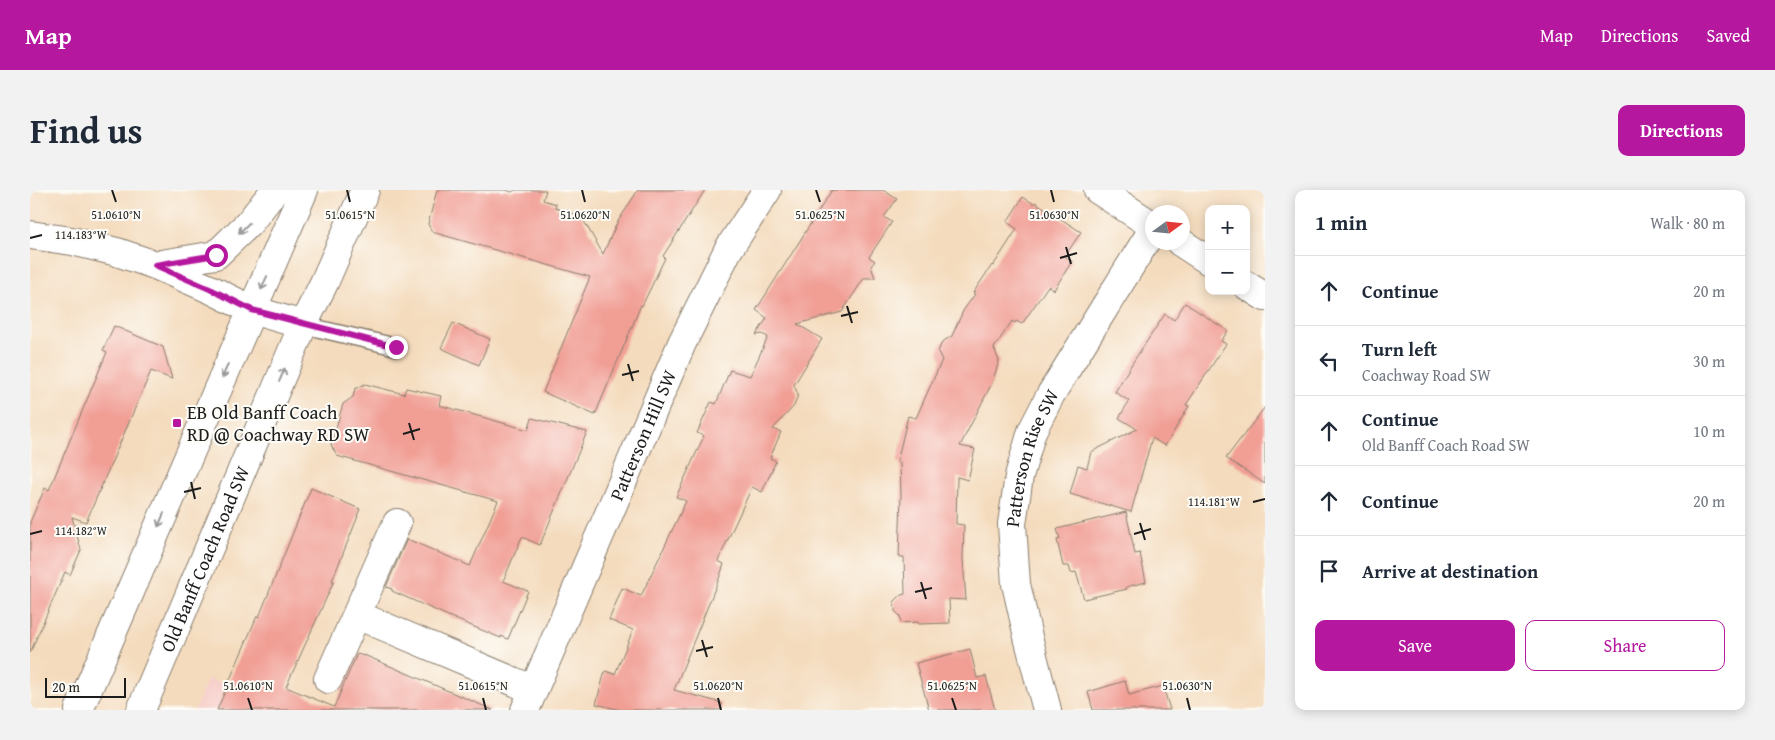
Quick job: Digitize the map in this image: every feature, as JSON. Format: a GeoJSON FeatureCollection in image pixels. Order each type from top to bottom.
{"type":"FeatureCollection","features":[{"type":"Feature","properties":{"kind":"street"},"geometry":{"type":"LineString","coordinates":[[155,265],[216,255],[249,223],[275,190]]}},
{"type":"Feature","properties":{"kind":"street"},"geometry":{"type":"LineString","coordinates":[[79,710],[304,190]]}},
{"type":"Feature","properties":{"kind":"street","name":"Old Banff Coach Road SW"},"geometry":{"type":"LineString","coordinates":[[141,710],[303,324],[324,283],[365,190]]}},
{"type":"Feature","properties":{"kind":"street","name":"Patterson Hill SW"},"geometry":{"type":"LineString","coordinates":[[357,615],[530,700],[682,343],[728,250],[767,190]]}},
{"type":"Feature","properties":{"kind":"street"},"geometry":{"type":"LineString","coordinates":[[1098,190],[1145,220]]}},
{"type":"Feature","properties":{"kind":"street"},"geometry":{"type":"LineString","coordinates":[[30,235],[72,241],[117,252],[155,265],[252,310],[303,324]]}},
{"type":"Feature","properties":{"kind":"street","name":"Patterson Rise SW"},"geometry":{"type":"LineString","coordinates":[[1048,710],[1016,584],[1012,524],[1019,476],[1032,431],[1051,394],[1145,243]]}},
{"type":"Feature","properties":{"kind":"street"},"geometry":{"type":"LineString","coordinates":[[1190,249],[1205,258]]}},
{"type":"Feature","properties":{"kind":"street"},"geometry":{"type":"LineString","coordinates":[[1250,288],[1265,297]]}},
{"type":"Feature","properties":{"kind":"street"},"geometry":{"type":"LineString","coordinates":[[328,680],[397,522]]}},
{"type":"Feature","properties":{"kind":"lane"},"geometry":{"type":"LineString","coordinates":[[303,324],[396,347]]}},
{"type":"Feature","properties":{"kind":"shaded area"},"geometry":{"type":"Polygon","coordinates":[[[208,678],[283,710],[195,710],[208,678]]]}},
{"type":"Feature","properties":{"kind":"building"},"geometry":{"type":"Polygon","coordinates":[[[437,190],[506,190],[512,192],[515,190],[546,190],[543,200],[556,204],[555,208],[581,216],[603,254],[617,223],[638,190],[705,190],[663,256],[665,258],[641,305],[595,415],[543,392],[590,277],[432,232],[428,224],[437,190]]]}},
{"type":"Feature","properties":{"kind":"building"},"geometry":{"type":"Polygon","coordinates":[[[832,190],[883,190],[897,199],[884,217],[892,222],[869,257],[875,261],[871,266],[875,278],[864,278],[842,312],[797,324],[822,339],[794,385],[798,395],[794,406],[773,429],[781,432],[770,458],[776,461],[762,492],[752,487],[718,561],[724,564],[720,576],[674,690],[722,703],[721,710],[621,710],[596,704],[605,671],[615,674],[633,630],[609,620],[622,588],[641,596],[686,501],[676,497],[704,436],[697,433],[711,402],[716,404],[730,370],[750,376],[768,337],[762,334],[756,335],[767,318],[756,310],[832,190]]]}},
{"type":"Feature","properties":{"kind":"building"},"geometry":{"type":"Polygon","coordinates":[[[1023,197],[1034,204],[1035,202],[1081,232],[1065,256],[1072,261],[1054,290],[1048,286],[1022,324],[1012,321],[994,348],[999,361],[992,383],[960,446],[975,449],[968,480],[957,477],[956,524],[964,525],[963,558],[966,600],[949,599],[950,623],[901,623],[900,616],[895,611],[894,602],[901,595],[905,594],[904,557],[899,557],[901,495],[900,463],[897,462],[908,416],[916,418],[942,360],[938,352],[942,342],[952,336],[963,311],[975,294],[973,293],[1017,229],[1007,222],[1023,197]]]}},
{"type":"Feature","properties":{"kind":"building"},"geometry":{"type":"Polygon","coordinates":[[[1185,303],[1228,331],[1221,341],[1226,344],[1186,405],[1189,406],[1165,446],[1152,438],[1131,512],[1070,494],[1078,465],[1087,468],[1091,452],[1137,429],[1119,418],[1129,401],[1115,392],[1165,314],[1174,320],[1185,303]]]}},
{"type":"Feature","properties":{"kind":"building"},"geometry":{"type":"Polygon","coordinates":[[[453,323],[490,339],[479,365],[441,348],[453,323]]]}},
{"type":"Feature","properties":{"kind":"building"},"geometry":{"type":"Polygon","coordinates":[[[114,326],[163,347],[172,379],[151,371],[86,522],[72,517],[81,550],[70,575],[65,572],[30,653],[30,522],[45,488],[49,490],[107,352],[103,350],[114,326]]]}},
{"type":"Feature","properties":{"kind":"building"},"geometry":{"type":"Polygon","coordinates":[[[365,384],[404,394],[406,388],[441,396],[439,405],[528,430],[532,418],[587,432],[540,545],[522,537],[503,581],[528,591],[508,639],[501,636],[501,638],[455,619],[386,587],[407,539],[470,566],[498,501],[337,456],[331,445],[343,404],[353,397],[355,389],[365,384]]]}},
{"type":"Feature","properties":{"kind":"building"},"geometry":{"type":"Polygon","coordinates":[[[1265,407],[1265,484],[1226,458],[1265,407]]]}},
{"type":"Feature","properties":{"kind":"building"},"geometry":{"type":"Polygon","coordinates":[[[311,488],[360,509],[332,581],[334,581],[286,687],[334,707],[357,654],[364,655],[493,710],[217,710],[257,616],[259,617],[311,488]]]}},
{"type":"Feature","properties":{"kind":"building"},"geometry":{"type":"Polygon","coordinates":[[[1126,512],[1135,554],[1140,553],[1146,582],[1126,587],[1127,589],[1084,599],[1076,572],[1071,573],[1069,566],[1063,566],[1057,540],[1060,539],[1057,529],[1126,512]]]}},
{"type":"Feature","properties":{"kind":"building"},"geometry":{"type":"Polygon","coordinates":[[[970,649],[977,678],[986,676],[995,710],[929,710],[916,663],[970,649]]]}},
{"type":"Feature","properties":{"kind":"building"},"geometry":{"type":"Polygon","coordinates":[[[1125,681],[1129,695],[1163,686],[1170,710],[1093,710],[1088,692],[1125,681]]]}},
{"type":"Feature","properties":{"kind":"place","name":"EB Old Banff Coach RD @ Coachway RD SW"},"geometry":{"type":"Point","coordinates":[177,423]}},
{"type":"Feature","properties":{"kind":"route"},"geometry":{"type":"LineString","coordinates":[[216,255],[155,265],[252,310],[396,347]]}}]}
